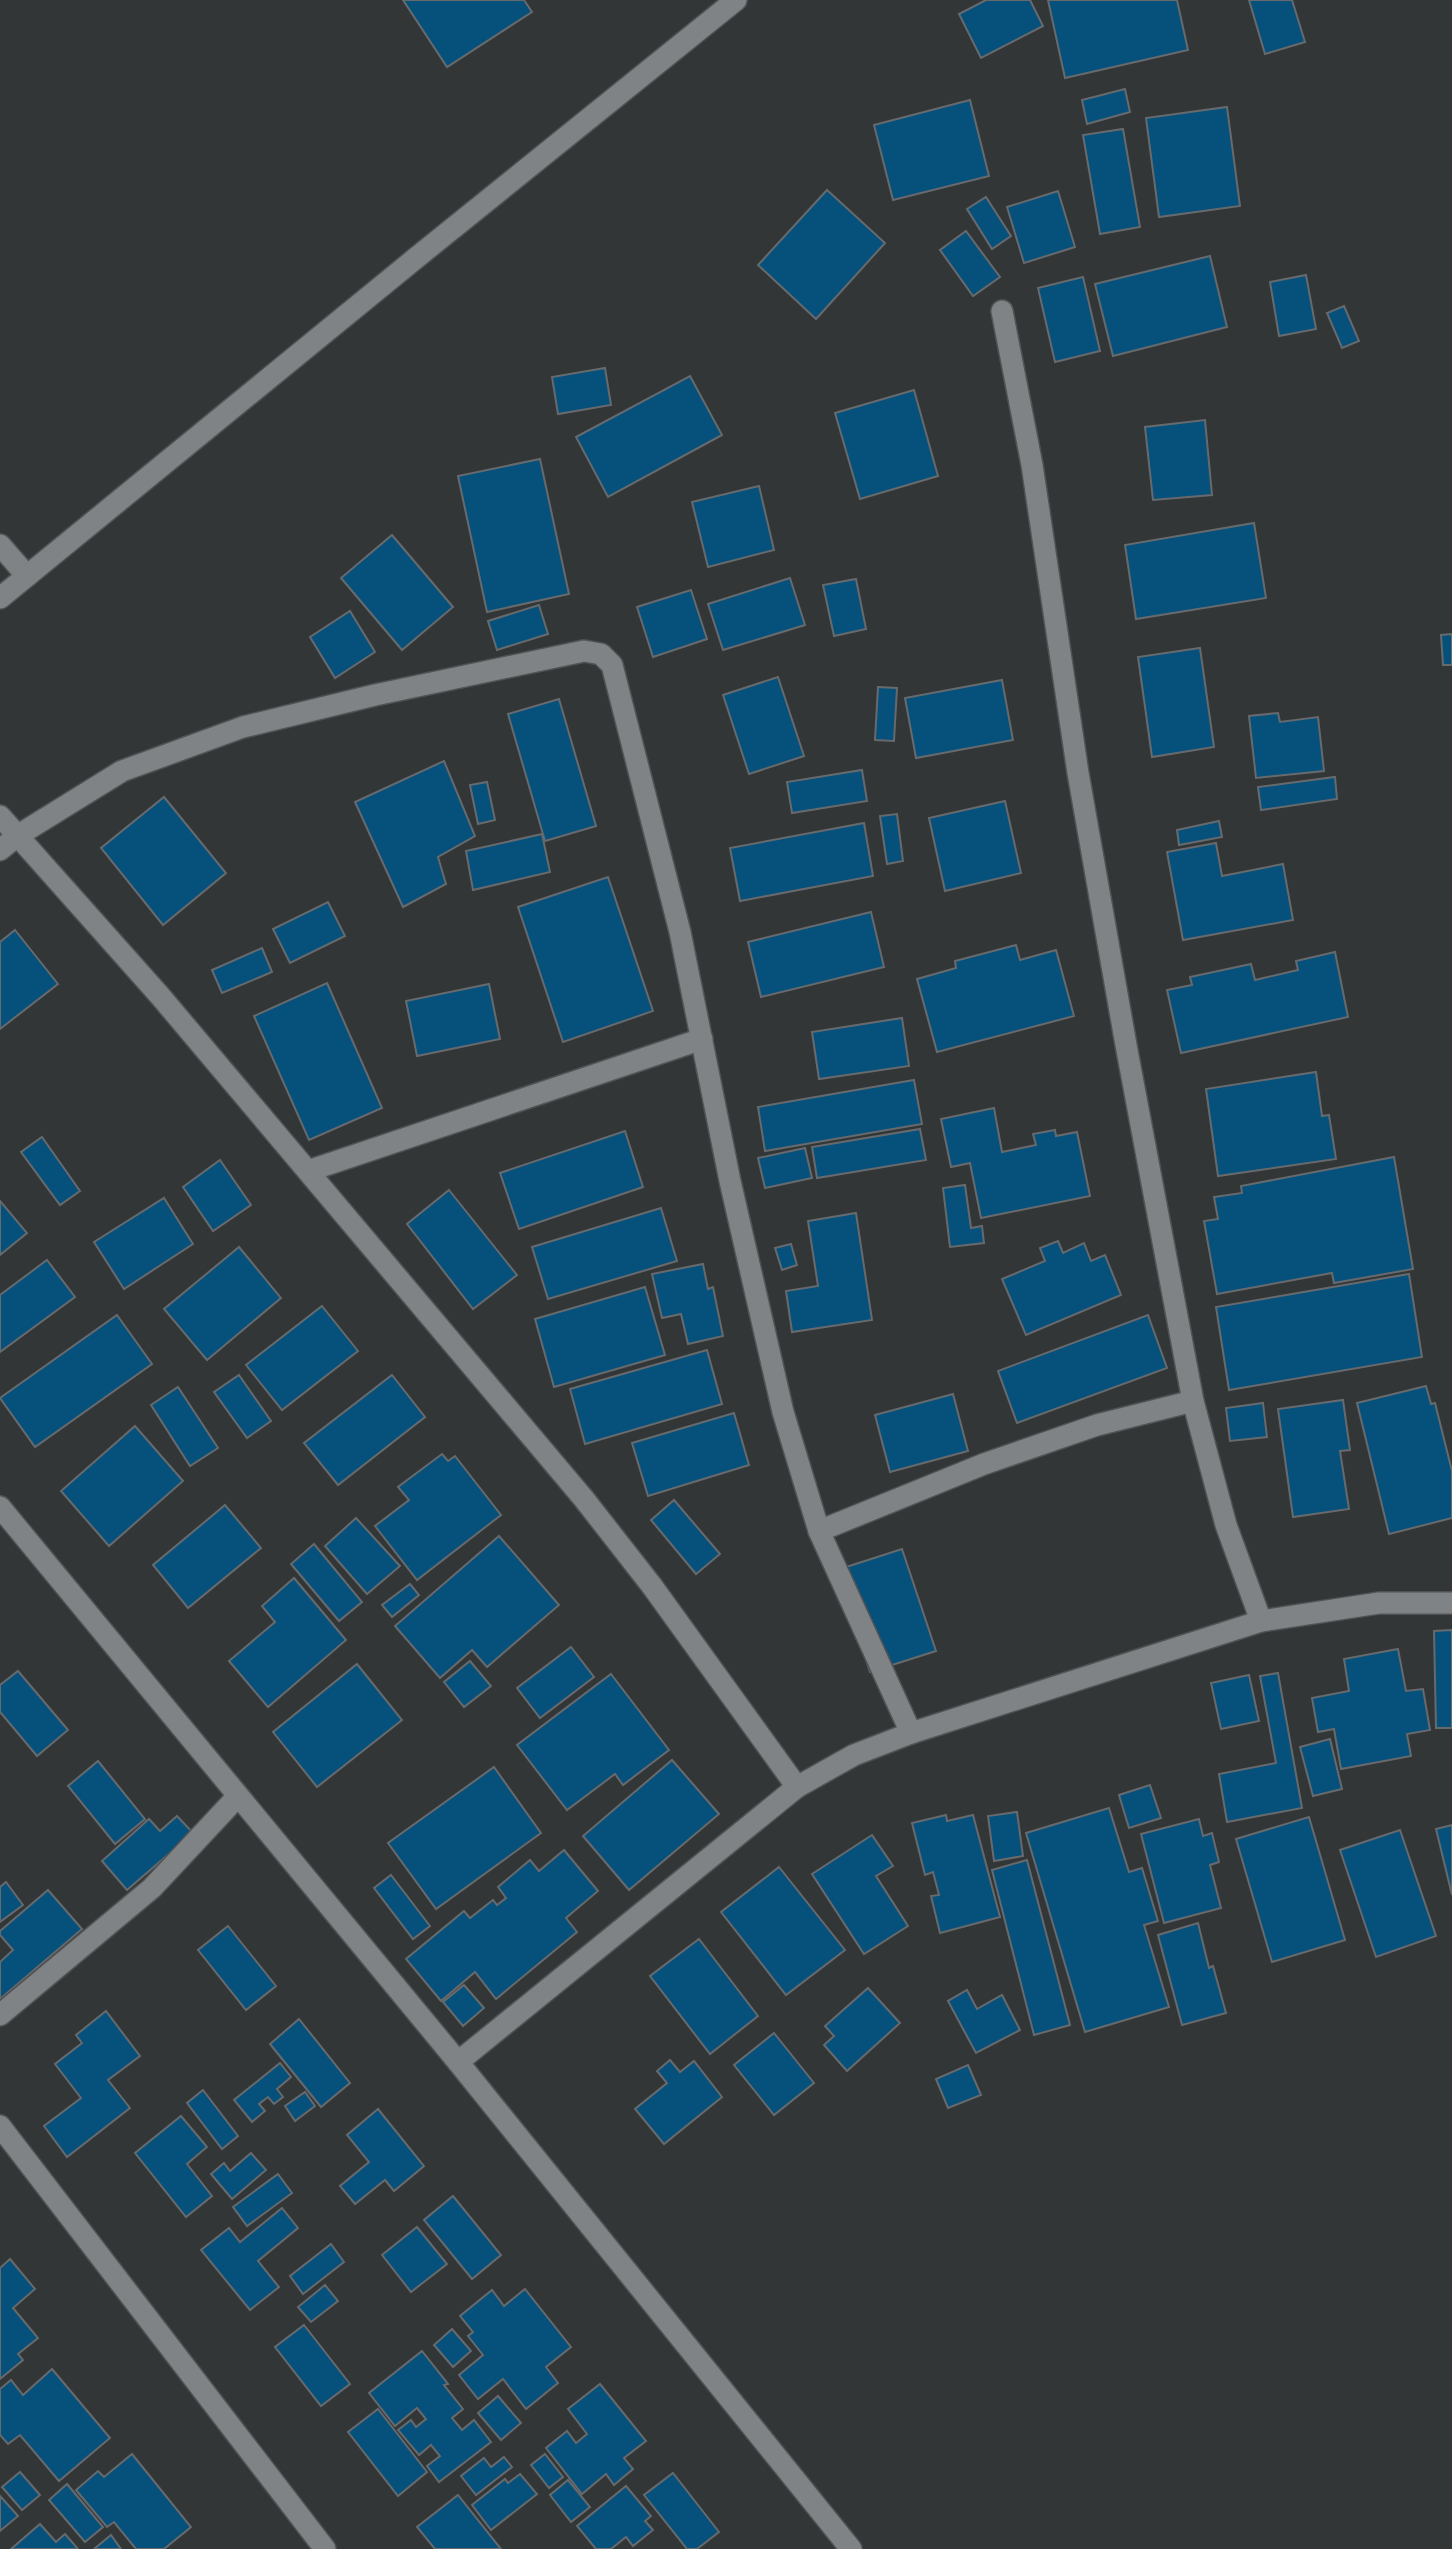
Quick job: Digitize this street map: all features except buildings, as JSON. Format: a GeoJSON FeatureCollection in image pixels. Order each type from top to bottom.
{"type":"FeatureCollection","features":[{"type":"Feature","properties":{"kind":"street"},"geometry":{"type":"LineString","coordinates":[[0,598],[736,0]]}},
{"type":"Feature","properties":{"kind":"street"},"geometry":{"type":"LineString","coordinates":[[1002,311],[1032,465],[1078,773],[1123,1032],[1193,1401],[1226,1525],[1261,1621]]}},
{"type":"Feature","properties":{"kind":"street"},"geometry":{"type":"LineString","coordinates":[[0,545],[27,576]]}},
{"type":"Feature","properties":{"kind":"street"},"geometry":{"type":"LineString","coordinates":[[0,850],[17,836],[122,771],[243,727],[584,651],[601,654],[612,665],[680,932],[730,1181],[783,1412],[819,1531],[911,1733]]}},
{"type":"Feature","properties":{"kind":"street"},"geometry":{"type":"LineString","coordinates":[[0,816],[161,998],[584,1499],[652,1586],[797,1787]]}},
{"type":"Feature","properties":{"kind":"street"},"geometry":{"type":"LineString","coordinates":[[307,1171],[702,1039]]}},
{"type":"Feature","properties":{"kind":"street"},"geometry":{"type":"LineString","coordinates":[[819,1531],[984,1464],[1097,1425],[1193,1401]]}},
{"type":"Feature","properties":{"kind":"street"},"geometry":{"type":"LineString","coordinates":[[0,1507],[458,2062],[851,2549]]}},
{"type":"Feature","properties":{"kind":"street"},"geometry":{"type":"LineString","coordinates":[[458,2062],[797,1787],[855,1755],[911,1733],[1261,1621],[1379,1603],[1452,1603]]}},
{"type":"Feature","properties":{"kind":"street"},"geometry":{"type":"LineString","coordinates":[[0,2015],[152,1888],[238,1796]]}},
{"type":"Feature","properties":{"kind":"street"},"geometry":{"type":"LineString","coordinates":[[0,2126],[325,2549]]}}]}
